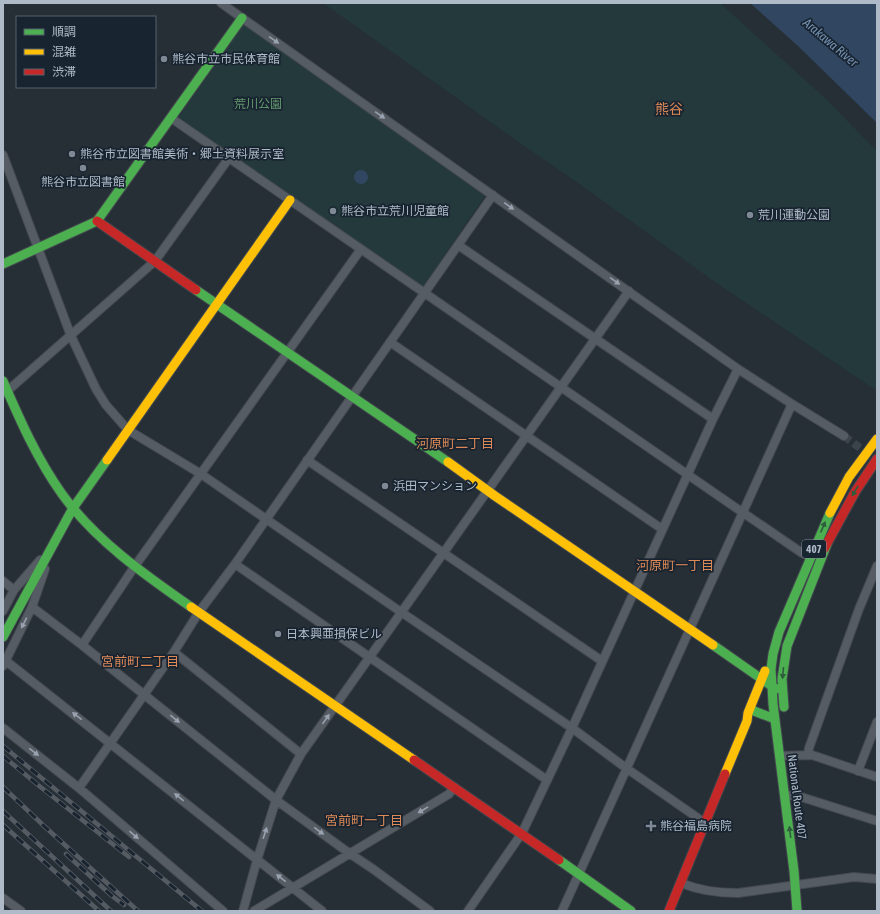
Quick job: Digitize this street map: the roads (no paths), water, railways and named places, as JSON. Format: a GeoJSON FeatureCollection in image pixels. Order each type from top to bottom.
{"type":"FeatureCollection","features":[{"type":"Feature","properties":{"kind":"main road"},"geometry":{"type":"LineString","coordinates":[[3,264],[97,221],[242,18]]}},
{"type":"Feature","properties":{"kind":"main road"},"geometry":{"type":"LineString","coordinates":[[3,638],[73,508],[290,200]]}},
{"type":"Feature","properties":{"kind":"main road"},"geometry":{"type":"LineString","coordinates":[[97,221],[286,353],[436,453],[488,491],[767,682],[783,695]]}},
{"type":"Feature","properties":{"kind":"main road"},"geometry":{"type":"LineString","coordinates":[[3,381],[5,393],[54,483],[73,508],[105,540],[135,566],[335,707],[522,833],[631,911]]}},
{"type":"Feature","properties":{"kind":"main road","name":"407"},"geometry":{"type":"LineString","coordinates":[[767,682],[779,632],[824,524],[840,492],[859,462],[877,439]]}},
{"type":"Feature","properties":{"kind":"main road","name":"407"},"geometry":{"type":"LineString","coordinates":[[785,715],[783,673],[787,646],[827,544],[844,509],[877,459]]}},
{"type":"Feature","properties":{"kind":"main road"},"geometry":{"type":"LineString","coordinates":[[771,669],[811,573],[827,544]]}},
{"type":"Feature","properties":{"kind":"main road"},"geometry":{"type":"LineString","coordinates":[[669,911],[747,721],[754,711],[767,682],[773,654]]}},
{"type":"Feature","properties":{"kind":"main road"},"geometry":{"type":"LineString","coordinates":[[747,721],[748,713],[767,682]]}},
{"type":"Feature","properties":{"kind":"main road","name":"National Route 407"},"geometry":{"type":"LineString","coordinates":[[767,682],[775,719],[780,756],[792,795],[797,911]]}},
{"type":"Feature","properties":{"kind":"main road"},"geometry":{"type":"LineString","coordinates":[[754,711],[775,719]]}},
{"type":"Feature","properties":{"kind":"main road"},"geometry":{"type":"LineString","coordinates":[[805,880],[806,911]]}},
{"type":"Feature","properties":{"kind":"street"},"geometry":{"type":"LineString","coordinates":[[221,3],[738,369],[844,436]]}},
{"type":"Feature","properties":{"kind":"street"},"geometry":{"type":"LineString","coordinates":[[171,118],[742,512],[811,557]]}},
{"type":"Feature","properties":{"kind":"street"},"geometry":{"type":"LineString","coordinates":[[3,154],[71,336],[96,389],[106,404],[128,430],[201,474],[572,728],[705,823]]}},
{"type":"Feature","properties":{"kind":"street"},"geometry":{"type":"LineString","coordinates":[[5,393],[155,261],[229,158]]}},
{"type":"Feature","properties":{"kind":"street"},"geometry":{"type":"LineString","coordinates":[[79,788],[174,652],[199,612],[235,564],[493,195]]}},
{"type":"Feature","properties":{"kind":"street"},"geometry":{"type":"LineString","coordinates":[[458,245],[595,340],[713,419]]}},
{"type":"Feature","properties":{"kind":"street"},"geometry":{"type":"LineString","coordinates":[[82,645],[135,566],[361,249]]}},
{"type":"Feature","properties":{"kind":"street"},"geometry":{"type":"LineString","coordinates":[[243,911],[276,800],[300,754],[370,658],[629,291]]}},
{"type":"Feature","properties":{"kind":"street"},"geometry":{"type":"LineString","coordinates":[[390,342],[662,529]]}},
{"type":"Feature","properties":{"kind":"street"},"geometry":{"type":"LineString","coordinates":[[468,911],[522,833],[572,728],[713,419],[738,369]]}},
{"type":"Feature","properties":{"kind":"street"},"geometry":{"type":"LineString","coordinates":[[562,911],[792,404]]}},
{"type":"Feature","properties":{"kind":"street"},"geometry":{"type":"LineString","coordinates":[[307,460],[602,661]]}},
{"type":"Feature","properties":{"kind":"street"},"geometry":{"type":"LineString","coordinates":[[3,610],[14,590],[52,548]]}},
{"type":"Feature","properties":{"kind":"street"},"geometry":{"type":"LineString","coordinates":[[52,548],[32,607],[4,663],[111,743],[322,911]]}},
{"type":"Feature","properties":{"kind":"street"},"geometry":{"type":"LineString","coordinates":[[235,564],[547,780]]}},
{"type":"Feature","properties":{"kind":"street"},"geometry":{"type":"LineString","coordinates":[[808,754],[856,616],[877,566]]}},
{"type":"Feature","properties":{"kind":"street"},"geometry":{"type":"LineString","coordinates":[[3,581],[14,590]]}},
{"type":"Feature","properties":{"kind":"street"},"geometry":{"type":"LineString","coordinates":[[32,607],[144,694],[276,800],[430,911]]}},
{"type":"Feature","properties":{"kind":"street"},"geometry":{"type":"LineString","coordinates":[[174,652],[300,754]]}},
{"type":"Feature","properties":{"kind":"street"},"geometry":{"type":"LineString","coordinates":[[858,771],[877,722]]}},
{"type":"Feature","properties":{"kind":"street"},"geometry":{"type":"LineString","coordinates":[[3,728],[79,788],[223,911]]}},
{"type":"Feature","properties":{"kind":"street"},"geometry":{"type":"LineString","coordinates":[[780,756],[808,754],[877,777]]}},
{"type":"Feature","properties":{"kind":"street"},"geometry":{"type":"LineString","coordinates":[[254,911],[449,794],[454,787]]}},
{"type":"Feature","properties":{"kind":"street"},"geometry":{"type":"LineString","coordinates":[[792,795],[877,821]]}},
{"type":"Feature","properties":{"kind":"street"},"geometry":{"type":"LineString","coordinates":[[681,884],[692,888],[720,893],[738,893],[796,885],[805,880],[854,877],[877,879]]}},
{"type":"Feature","properties":{"kind":"street"},"geometry":{"type":"LineString","coordinates":[[3,898],[21,911]]}},
{"type":"Feature","properties":{"kind":"water","name":"Arakawa River"},"geometry":{"type":"Polygon","coordinates":[[[750,3],[877,3],[877,123],[798,46],[750,3]]]}},
{"type":"Feature","properties":{"kind":"water"},"geometry":{"type":"Polygon","coordinates":[[[358,170],[364,170],[368,174],[368,180],[364,184],[358,184],[354,180],[354,174],[358,170]]]}},
{"type":"Feature","properties":{"kind":"tunnel"},"geometry":{"type":"LineString","coordinates":[[844,436],[868,454]]}},
{"type":"Feature","properties":{"kind":"railway"},"geometry":{"type":"LineString","coordinates":[[3,746],[202,911]]}},
{"type":"Feature","properties":{"kind":"railway"},"geometry":{"type":"LineString","coordinates":[[3,756],[129,857]]}},
{"type":"Feature","properties":{"kind":"railway"},"geometry":{"type":"LineString","coordinates":[[3,787],[138,911]]}},
{"type":"Feature","properties":{"kind":"railway"},"geometry":{"type":"LineString","coordinates":[[3,811],[111,911]]}},
{"type":"Feature","properties":{"kind":"railway"},"geometry":{"type":"LineString","coordinates":[[3,825],[99,911]]}},
{"type":"Feature","properties":{"kind":"railway"},"geometry":{"type":"LineString","coordinates":[[66,854],[124,905]]}},
{"type":"Feature","properties":{"kind":"place","name":"熊谷市立市民体育館"},"geometry":{"type":"Point","coordinates":[164,59]}},
{"type":"Feature","properties":{"kind":"place","name":"熊谷市立図書館美術・郷土資料展示室"},"geometry":{"type":"Point","coordinates":[72,154]}},
{"type":"Feature","properties":{"kind":"place","name":"熊谷市立図書館"},"geometry":{"type":"Point","coordinates":[83,168]}},
{"type":"Feature","properties":{"kind":"place","name":"熊谷市立荒川児童館"},"geometry":{"type":"Point","coordinates":[333,211]}},
{"type":"Feature","properties":{"kind":"place","name":"荒川運動公園"},"geometry":{"type":"Point","coordinates":[750,215]}},
{"type":"Feature","properties":{"kind":"place","name":"浜田マンション"},"geometry":{"type":"Point","coordinates":[385,486]}},
{"type":"Feature","properties":{"kind":"place","name":"日本興亜損保ビル"},"geometry":{"type":"Point","coordinates":[278,634]}},
{"type":"Feature","properties":{"kind":"place","name":"熊谷福島病院"},"geometry":{"type":"Point","coordinates":[651,826]}},
{"type":"Feature","properties":{"kind":"district","name":"熊谷"},"geometry":{"type":"Point","coordinates":[669,109]}},
{"type":"Feature","properties":{"kind":"district","name":"河原町二丁目"},"geometry":{"type":"Point","coordinates":[455,443]}},
{"type":"Feature","properties":{"kind":"district","name":"河原町一丁目"},"geometry":{"type":"Point","coordinates":[675,565]}},
{"type":"Feature","properties":{"kind":"district","name":"宮前町二丁目"},"geometry":{"type":"Point","coordinates":[140,661]}},
{"type":"Feature","properties":{"kind":"district","name":"宮前町一丁目"},"geometry":{"type":"Point","coordinates":[364,820]}},
{"type":"Feature","properties":{"kind":"park label","name":"荒川公園"},"geometry":{"type":"Point","coordinates":[258,104]}}]}
